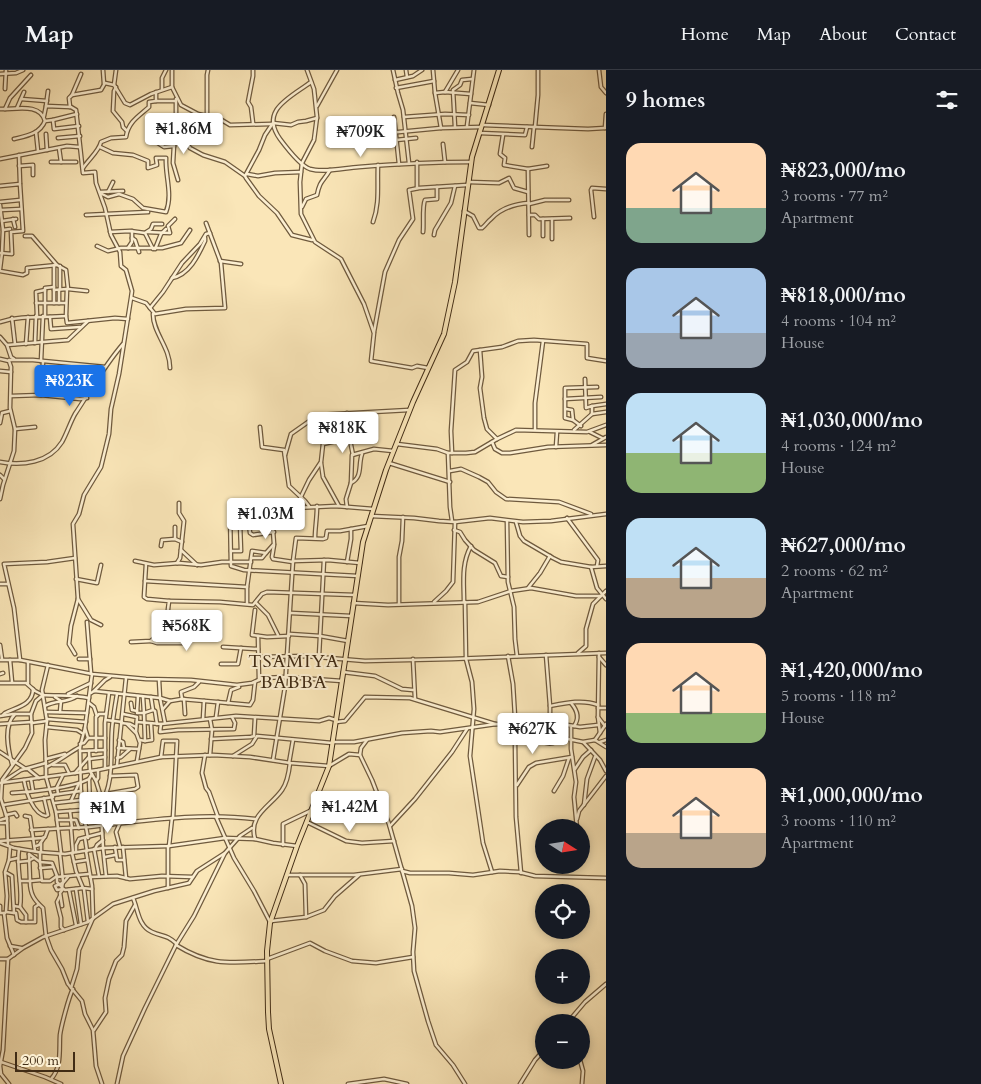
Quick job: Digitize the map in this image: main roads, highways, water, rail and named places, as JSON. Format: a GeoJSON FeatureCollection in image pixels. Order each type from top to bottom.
{"type":"FeatureCollection","features":[{"type":"Feature","properties":{"kind":"main road"},"geometry":{"type":"LineString","coordinates":[[281,1084],[269,1030],[267,960],[270,922],[286,875],[329,766],[363,542],[389,463],[444,334],[450,311],[471,162],[499,70]]}},
{"type":"Feature","properties":{"kind":"district","name":"TSAMIYA BABBA"},"geometry":{"type":"Point","coordinates":[294,671]}}]}
